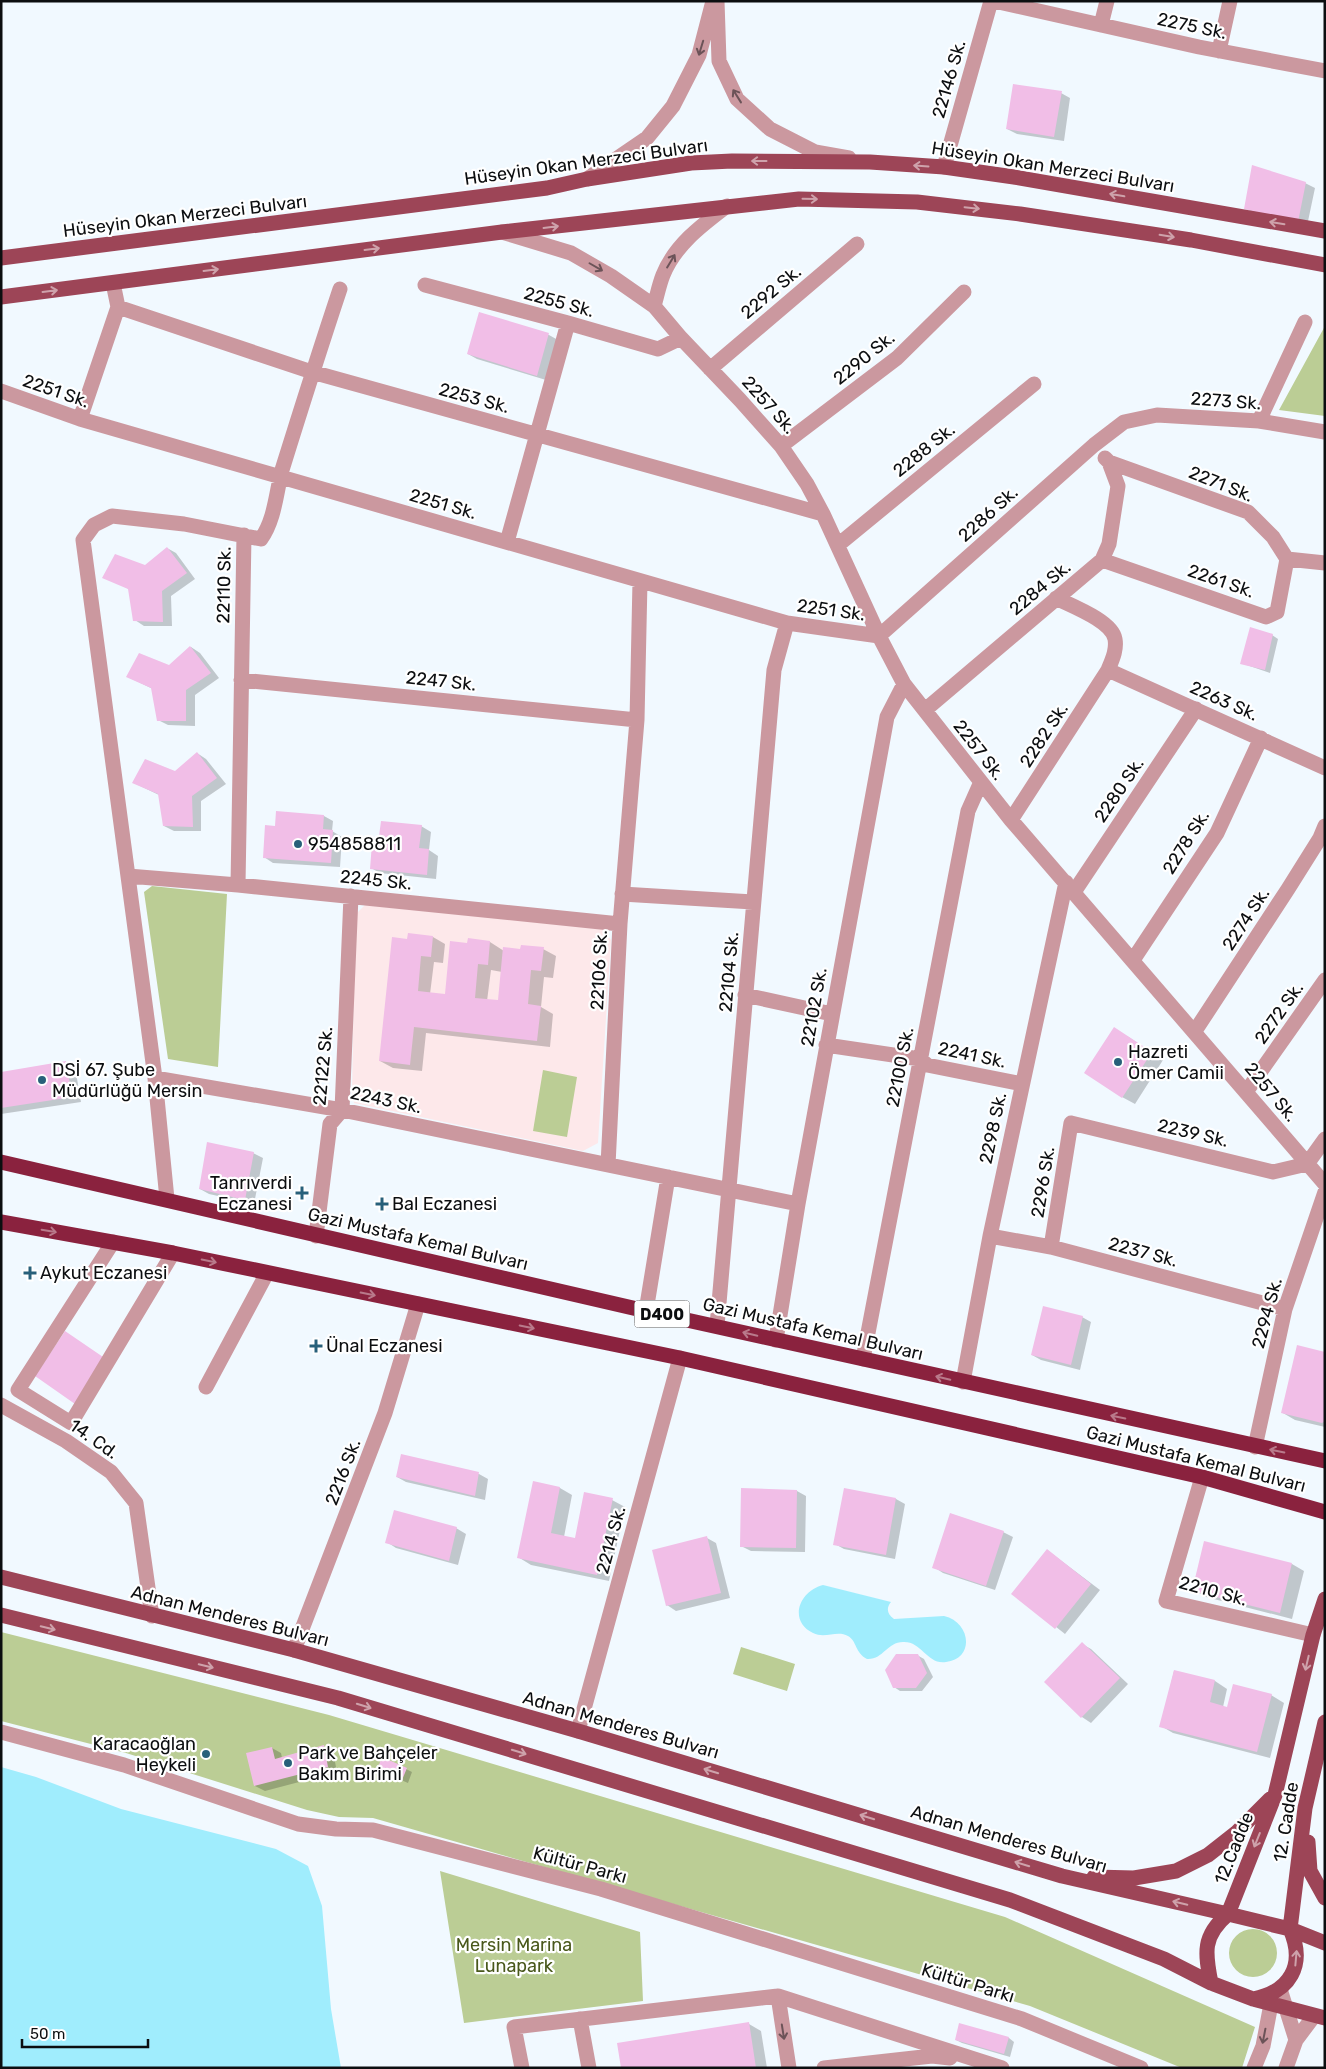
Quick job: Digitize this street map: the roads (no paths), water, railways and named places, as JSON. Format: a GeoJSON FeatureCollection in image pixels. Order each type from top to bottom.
{"type":"FeatureCollection","features":[{"type":"Feature","properties":{"kind":"highway","name":"Gazi Mustafa Kemal Bulvarı"},"geometry":{"type":"LineString","coordinates":[[1,1162],[646,1311],[1325,1461]]}},
{"type":"Feature","properties":{"kind":"highway","name":"Gazi Mustafa Kemal Bulvarı"},"geometry":{"type":"LineString","coordinates":[[1,1222],[173,1253],[680,1358],[1202,1477],[1325,1512]]}},
{"type":"Feature","properties":{"kind":"main road","name":"Hüseyin Okan Merzeci Bulvarı"},"geometry":{"type":"LineString","coordinates":[[1,258],[548,188],[587,179],[699,163],[870,162],[944,167],[1014,176],[1325,231]]}},
{"type":"Feature","properties":{"kind":"main road"},"geometry":{"type":"LineString","coordinates":[[1,297],[502,232],[799,199],[917,202],[1030,215],[1191,240],[1325,265]]}},
{"type":"Feature","properties":{"kind":"main road","name":"Adnan Menderes Bulvarı"},"geometry":{"type":"LineString","coordinates":[[1,1577],[294,1650],[578,1731],[1062,1876],[1290,1929],[1325,1942]]}},
{"type":"Feature","properties":{"kind":"main road","name":"12. Cadde"},"geometry":{"type":"LineString","coordinates":[[1275,1795],[1314,1635],[1325,1599]]}},
{"type":"Feature","properties":{"kind":"main road"},"geometry":{"type":"LineString","coordinates":[[1,1615],[338,1698],[1010,1900],[1164,1959],[1211,1983],[1252,1999],[1320,2017]]}},
{"type":"Feature","properties":{"kind":"main road","name":"12. Cadde"},"geometry":{"type":"LineString","coordinates":[[1290,1929],[1305,1808],[1325,1722]]}},
{"type":"Feature","properties":{"kind":"main road"},"geometry":{"type":"LineString","coordinates":[[1062,1876],[1134,1878],[1176,1871],[1208,1855],[1236,1834],[1275,1795]]}},
{"type":"Feature","properties":{"kind":"main road","name":"12.Cadde"},"geometry":{"type":"LineString","coordinates":[[1228,1914],[1275,1795]]}},
{"type":"Feature","properties":{"kind":"main road"},"geometry":{"type":"LineString","coordinates":[[1305,1808],[1310,1871],[1325,1898]]}},
{"type":"Feature","properties":{"kind":"main road"},"geometry":{"type":"LineString","coordinates":[[1211,1983],[1206,1950],[1209,1936],[1217,1923],[1228,1914]]}},
{"type":"Feature","properties":{"kind":"main road"},"geometry":{"type":"LineString","coordinates":[[1252,1999],[1268,1996],[1280,1989],[1289,1980],[1295,1968],[1296,1948],[1290,1929]]}},
{"type":"Feature","properties":{"kind":"street"},"geometry":{"type":"LineString","coordinates":[[715,1],[719,61],[737,99],[770,129],[815,152],[870,162]]}},
{"type":"Feature","properties":{"kind":"street"},"geometry":{"type":"LineString","coordinates":[[587,179],[647,138],[673,106],[699,55],[715,1]]}},
{"type":"Feature","properties":{"kind":"street","name":"2275 Sk."},"geometry":{"type":"LineString","coordinates":[[992,1],[1101,26],[1325,72]]}},
{"type":"Feature","properties":{"kind":"street","name":"22146 Sk."},"geometry":{"type":"LineString","coordinates":[[944,167],[992,1]]}},
{"type":"Feature","properties":{"kind":"street"},"geometry":{"type":"LineString","coordinates":[[1101,26],[1107,1]]}},
{"type":"Feature","properties":{"kind":"street"},"geometry":{"type":"LineString","coordinates":[[1219,51],[1230,1]]}},
{"type":"Feature","properties":{"kind":"street"},"geometry":{"type":"LineString","coordinates":[[654,306],[663,274],[676,253],[695,230],[726,206]]}},
{"type":"Feature","properties":{"kind":"street","name":"2257 Sk."},"geometry":{"type":"LineString","coordinates":[[502,232],[571,253],[611,276],[654,306],[681,338],[781,446],[807,484],[823,514],[879,636],[904,684],[980,784],[1325,1184]]}},
{"type":"Feature","properties":{"kind":"street","name":"2292 Sk."},"geometry":{"type":"LineString","coordinates":[[710,369],[857,244]]}},
{"type":"Feature","properties":{"kind":"street"},"geometry":{"type":"LineString","coordinates":[[80,420],[118,307],[113,283]]}},
{"type":"Feature","properties":{"kind":"street","name":"2255 Sk."},"geometry":{"type":"LineString","coordinates":[[426,285],[658,349],[681,338]]}},
{"type":"Feature","properties":{"kind":"street","name":"22110 Sk."},"geometry":{"type":"LineString","coordinates":[[238,885],[244,535],[261,538],[269,528],[280,477],[340,288]]}},
{"type":"Feature","properties":{"kind":"street","name":"2290 Sk."},"geometry":{"type":"LineString","coordinates":[[781,446],[896,358],[964,292]]}},
{"type":"Feature","properties":{"kind":"street","name":"2253 Sk."},"geometry":{"type":"LineString","coordinates":[[118,307],[312,372],[823,514]]}},
{"type":"Feature","properties":{"kind":"street"},"geometry":{"type":"LineString","coordinates":[[1259,421],[1306,322]]}},
{"type":"Feature","properties":{"kind":"street"},"geometry":{"type":"LineString","coordinates":[[507,542],[568,323]]}},
{"type":"Feature","properties":{"kind":"street","name":"2288 Sk."},"geometry":{"type":"LineString","coordinates":[[838,545],[1034,384]]}},
{"type":"Feature","properties":{"kind":"street","name":"2251 Sk."},"geometry":{"type":"LineString","coordinates":[[1,391],[80,420],[787,623],[879,636]]}},
{"type":"Feature","properties":{"kind":"street","name":"2273 Sk."},"geometry":{"type":"LineString","coordinates":[[1124,422],[1157,415],[1259,421],[1325,432]]}},
{"type":"Feature","properties":{"kind":"street","name":"2286 Sk."},"geometry":{"type":"LineString","coordinates":[[879,636],[1094,446],[1124,422]]}},
{"type":"Feature","properties":{"kind":"street","name":"2271 Sk."},"geometry":{"type":"LineString","coordinates":[[1094,446],[1109,462],[1248,512],[1273,537],[1286,559]]}},
{"type":"Feature","properties":{"kind":"street"},"geometry":{"type":"LineString","coordinates":[[1102,560],[1109,544],[1118,486],[1109,462]]}},
{"type":"Feature","properties":{"kind":"street"},"geometry":{"type":"LineString","coordinates":[[167,1199],[155,1078],[83,540],[94,525],[112,516],[184,524],[244,535]]}},
{"type":"Feature","properties":{"kind":"street"},"geometry":{"type":"LineString","coordinates":[[1286,559],[1325,563]]}},
{"type":"Feature","properties":{"kind":"street","name":"2261 Sk."},"geometry":{"type":"LineString","coordinates":[[1102,560],[1266,617],[1277,612],[1286,559]]}},
{"type":"Feature","properties":{"kind":"street","name":"2284 Sk."},"geometry":{"type":"LineString","coordinates":[[925,710],[1102,560]]}},
{"type":"Feature","properties":{"kind":"street","name":"22106 Sk."},"geometry":{"type":"LineString","coordinates":[[608,1166],[620,924],[636,720],[640,581]]}},
{"type":"Feature","properties":{"kind":"street","name":"2282 Sk."},"geometry":{"type":"LineString","coordinates":[[1011,820],[1108,670],[1115,652],[1115,638],[1106,624],[1056,598]]}},
{"type":"Feature","properties":{"kind":"street","name":"22104 Sk."},"geometry":{"type":"LineString","coordinates":[[717,1326],[774,670],[787,623]]}},
{"type":"Feature","properties":{"kind":"street","name":"2263 Sk."},"geometry":{"type":"LineString","coordinates":[[1108,670],[1325,768]]}},
{"type":"Feature","properties":{"kind":"street","name":"2247 Sk."},"geometry":{"type":"LineString","coordinates":[[241,680],[636,720]]}},
{"type":"Feature","properties":{"kind":"street","name":"22102 Sk."},"geometry":{"type":"LineString","coordinates":[[776,1340],[826,1045],[887,717],[904,684]]}},
{"type":"Feature","properties":{"kind":"street","name":"2280 Sk."},"geometry":{"type":"LineString","coordinates":[[1070,887],[1196,710]]}},
{"type":"Feature","properties":{"kind":"street","name":"2278 Sk."},"geometry":{"type":"LineString","coordinates":[[1133,960],[1216,833],[1261,738]]}},
{"type":"Feature","properties":{"kind":"street","name":"22100 Sk."},"geometry":{"type":"LineString","coordinates":[[863,1359],[968,811],[980,784]]}},
{"type":"Feature","properties":{"kind":"street","name":"2274 Sk."},"geometry":{"type":"LineString","coordinates":[[1195,1031],[1288,889],[1320,838],[1325,826]]}},
{"type":"Feature","properties":{"kind":"street","name":"2245 Sk."},"geometry":{"type":"LineString","coordinates":[[128,876],[238,885],[620,924]]}},
{"type":"Feature","properties":{"kind":"street","name":"2298 Sk."},"geometry":{"type":"LineString","coordinates":[[963,1382],[990,1236],[1022,1084],[1070,887]]}},
{"type":"Feature","properties":{"kind":"street"},"geometry":{"type":"LineString","coordinates":[[622,894],[753,902]]}},
{"type":"Feature","properties":{"kind":"street","name":"22122 Sk."},"geometry":{"type":"LineString","coordinates":[[316,1236],[330,1124],[342,1110],[350,896]]}},
{"type":"Feature","properties":{"kind":"street","name":"2272 Sk."},"geometry":{"type":"LineString","coordinates":[[1246,1092],[1325,980]]}},
{"type":"Feature","properties":{"kind":"street"},"geometry":{"type":"LineString","coordinates":[[745,995],[832,1014]]}},
{"type":"Feature","properties":{"kind":"street","name":"2241 Sk."},"geometry":{"type":"LineString","coordinates":[[826,1045],[920,1059],[927,1065],[1022,1084]]}},
{"type":"Feature","properties":{"kind":"street","name":"2243 Sk."},"geometry":{"type":"LineString","coordinates":[[155,1078],[342,1110],[608,1166]]}},
{"type":"Feature","properties":{"kind":"street","name":"2239 Sk."},"geometry":{"type":"LineString","coordinates":[[1071,1123],[1273,1172],[1307,1164]]}},
{"type":"Feature","properties":{"kind":"street","name":"2296 Sk."},"geometry":{"type":"LineString","coordinates":[[1051,1247],[1071,1123]]}},
{"type":"Feature","properties":{"kind":"street"},"geometry":{"type":"LineString","coordinates":[[1307,1164],[1325,1139]]}},
{"type":"Feature","properties":{"kind":"street"},"geometry":{"type":"LineString","coordinates":[[608,1166],[798,1204]]}},
{"type":"Feature","properties":{"kind":"street"},"geometry":{"type":"LineString","coordinates":[[646,1311],[668,1177]]}},
{"type":"Feature","properties":{"kind":"street","name":"2294 Sk."},"geometry":{"type":"LineString","coordinates":[[1255,1447],[1285,1309],[1325,1192]]}},
{"type":"Feature","properties":{"kind":"street","name":"2237 Sk."},"geometry":{"type":"LineString","coordinates":[[990,1236],[1051,1247],[1285,1309]]}},
{"type":"Feature","properties":{"kind":"street"},"geometry":{"type":"LineString","coordinates":[[113,1242],[18,1390],[71,1423],[173,1253]]}},
{"type":"Feature","properties":{"kind":"street"},"geometry":{"type":"LineString","coordinates":[[206,1387],[267,1273]]}},
{"type":"Feature","properties":{"kind":"street","name":"2216 Sk."},"geometry":{"type":"LineString","coordinates":[[294,1650],[385,1413],[418,1304]]}},
{"type":"Feature","properties":{"kind":"street","name":"2214 Sk."},"geometry":{"type":"LineString","coordinates":[[578,1731],[680,1358]]}},
{"type":"Feature","properties":{"kind":"street","name":"14. Cd."},"geometry":{"type":"LineString","coordinates":[[1,1405],[66,1441],[111,1472],[136,1504],[152,1616]]}},
{"type":"Feature","properties":{"kind":"street","name":"2210 Sk."},"geometry":{"type":"LineString","coordinates":[[1202,1477],[1166,1601],[1314,1635]]}},
{"type":"Feature","properties":{"kind":"street","name":"Kültür Parkı"},"geometry":{"type":"LineString","coordinates":[[1,1732],[124,1765],[298,1824],[336,1829],[373,1830],[602,1889],[1022,2019],[1141,2068]]}},
{"type":"Feature","properties":{"kind":"street"},"geometry":{"type":"LineString","coordinates":[[1280,1989],[1296,2040]]}},
{"type":"Feature","properties":{"kind":"street"},"geometry":{"type":"LineString","coordinates":[[778,1996],[789,2068]]}},
{"type":"Feature","properties":{"kind":"street"},"geometry":{"type":"LineString","coordinates":[[522,2068],[514,2027],[778,1996],[1002,2068]]}},
{"type":"Feature","properties":{"kind":"street"},"geometry":{"type":"LineString","coordinates":[[1254,2068],[1262,2046],[1271,2004]]}},
{"type":"Feature","properties":{"kind":"street"},"geometry":{"type":"LineString","coordinates":[[1286,2068],[1296,2040],[1320,2017]]}},
{"type":"Feature","properties":{"kind":"street"},"geometry":{"type":"LineString","coordinates":[[580,2019],[588,2068]]}},
{"type":"Feature","properties":{"kind":"street"},"geometry":{"type":"LineString","coordinates":[[824,2068],[932,2056],[983,2062]]}},
{"type":"Feature","properties":{"kind":"water"},"geometry":{"type":"Polygon","coordinates":[[[823,1585],[891,1602],[888,1606],[888,1611],[894,1619],[944,1616],[960,1625],[966,1640],[965,1648],[962,1654],[955,1659],[939,1662],[929,1657],[915,1645],[903,1642],[893,1645],[877,1657],[867,1659],[860,1654],[851,1638],[844,1634],[817,1635],[805,1628],[799,1614],[800,1607],[808,1593],[823,1585]]]}},
{"type":"Feature","properties":{"kind":"water"},"geometry":{"type":"Polygon","coordinates":[[[1,1767],[36,1777],[121,1809],[276,1849],[308,1866],[322,1906],[331,2009],[341,2068],[1,2068],[1,1767]]]}},
{"type":"Feature","properties":{"kind":"place","name":"954858811"},"geometry":{"type":"Point","coordinates":[298,844]}},
{"type":"Feature","properties":{"kind":"place","name":"Hazreti Ömer Camii"},"geometry":{"type":"Point","coordinates":[1118,1062]}},
{"type":"Feature","properties":{"kind":"place","name":"DSİ 67. Şube Müdürlüğü Mersin"},"geometry":{"type":"Point","coordinates":[42,1080]}},
{"type":"Feature","properties":{"kind":"place","name":"Tanrıverdi Eczanesi"},"geometry":{"type":"Point","coordinates":[302,1193]}},
{"type":"Feature","properties":{"kind":"place","name":"Bal Eczanesi"},"geometry":{"type":"Point","coordinates":[382,1204]}},
{"type":"Feature","properties":{"kind":"place","name":"Aykut Eczanesi"},"geometry":{"type":"Point","coordinates":[30,1273]}},
{"type":"Feature","properties":{"kind":"place","name":"Ünal Eczanesi"},"geometry":{"type":"Point","coordinates":[316,1346]}},
{"type":"Feature","properties":{"kind":"place","name":"Karacaoğlan Heykeli"},"geometry":{"type":"Point","coordinates":[206,1754]}},
{"type":"Feature","properties":{"kind":"place","name":"Park ve Bahçeler Bakım Birimi"},"geometry":{"type":"Point","coordinates":[288,1763]}},
{"type":"Feature","properties":{"kind":"park label","name":"Mersin Marina Lunapark"},"geometry":{"type":"Point","coordinates":[514,1955]}}]}
